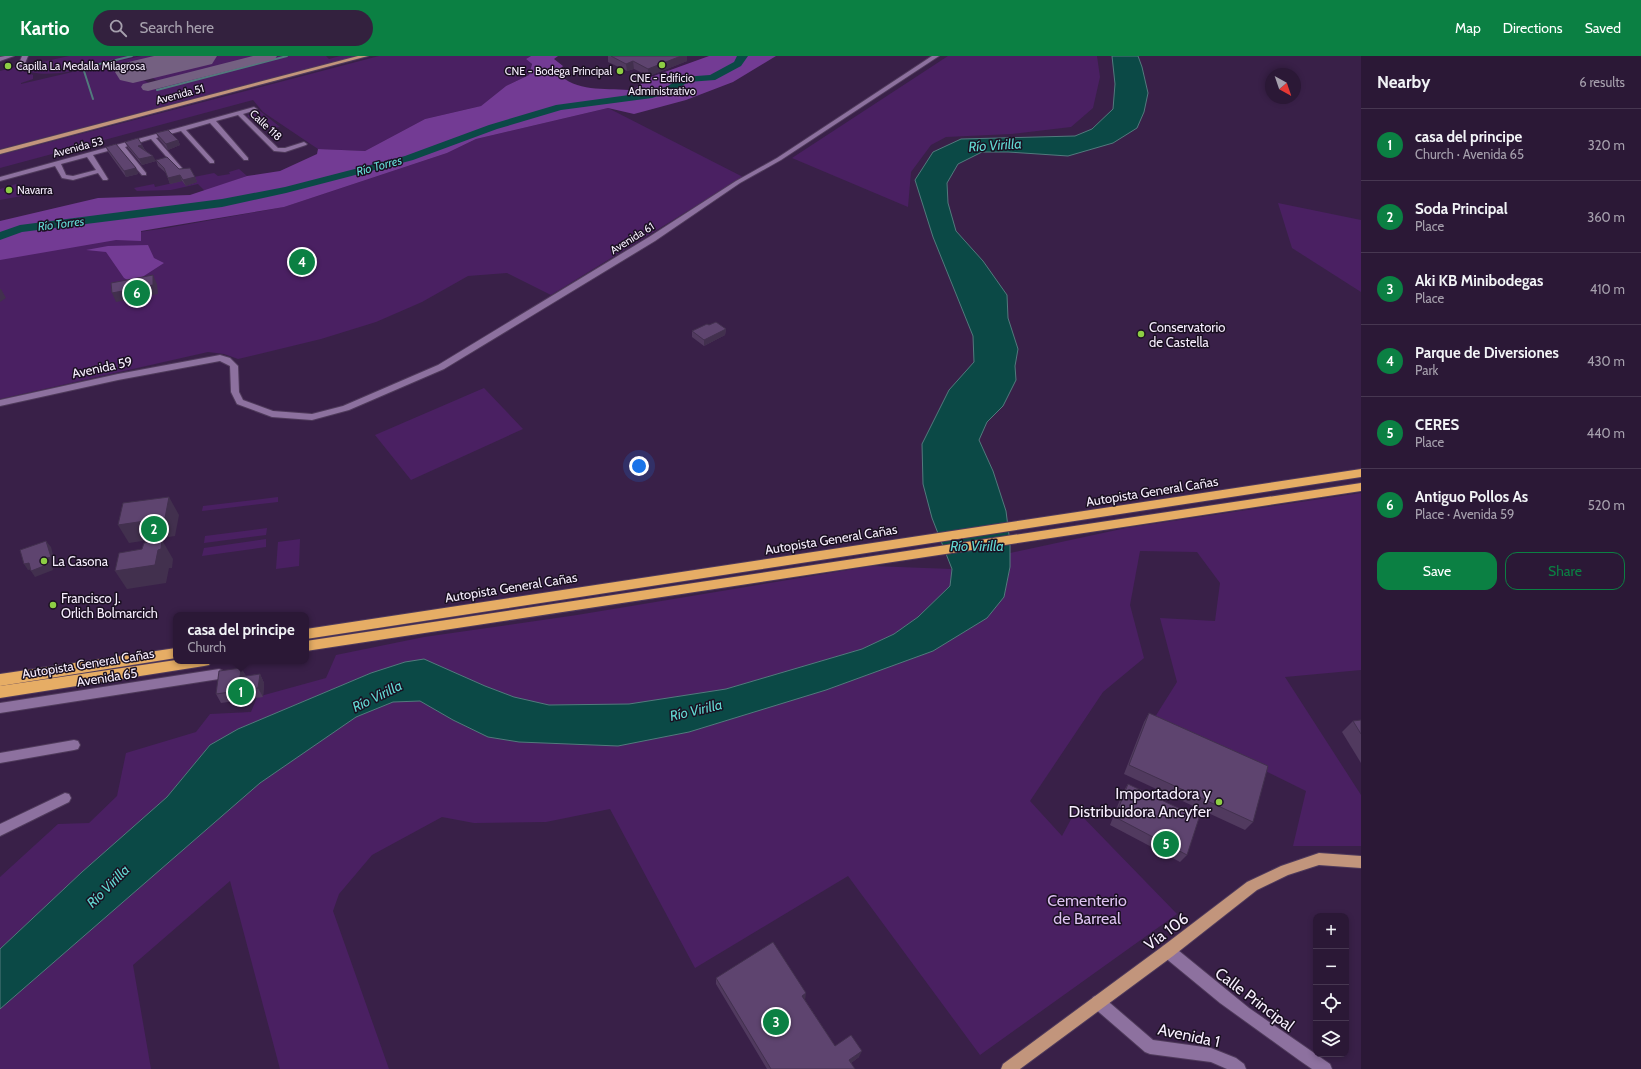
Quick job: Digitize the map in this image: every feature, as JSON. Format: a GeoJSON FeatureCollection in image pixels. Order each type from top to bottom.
{"type":"FeatureCollection","features":[{"type":"Feature","properties":{"kind":"highway","name":"Autopista General Cañas"},"geometry":{"type":"LineString","coordinates":[[1061,526],[1361,474]]}},
{"type":"Feature","properties":{"kind":"highway","name":"Autopista General Cañas"},"geometry":{"type":"LineString","coordinates":[[309,634],[1061,526],[1361,487]]}},
{"type":"Feature","properties":{"kind":"highway","name":"Autopista General Cañas"},"geometry":{"type":"LineString","coordinates":[[309,646],[850,557]]}},
{"type":"Feature","properties":{"kind":"highway","name":"Autopista General Cañas"},"geometry":{"type":"LineString","coordinates":[[0,680],[173,653]]}},
{"type":"Feature","properties":{"kind":"highway","name":"Autopista General Cañas"},"geometry":{"type":"LineString","coordinates":[[0,692],[184,664]]}},
{"type":"Feature","properties":{"kind":"main road","name":"Avenida 51"},"geometry":{"type":"LineString","coordinates":[[0,152],[365,56]]}},
{"type":"Feature","properties":{"kind":"main road","name":"Vía 106"},"geometry":{"type":"LineString","coordinates":[[1008,1069],[1168,951],[1252,886],[1285,870],[1319,859],[1361,862]]}},
{"type":"Feature","properties":{"kind":"street"},"geometry":{"type":"LineString","coordinates":[[0,58],[11,56]]}},
{"type":"Feature","properties":{"kind":"street"},"geometry":{"type":"LineString","coordinates":[[21,66],[25,56]]}},
{"type":"Feature","properties":{"kind":"street","name":"Avenida 61"},"geometry":{"type":"LineString","coordinates":[[209,359],[220,358],[231,362],[235,373],[234,390],[240,402],[272,414],[294,417],[312,417],[346,408],[441,367],[652,239],[738,182],[779,159],[936,56]]}},
{"type":"Feature","properties":{"kind":"street","name":"Avenida 53"},"geometry":{"type":"LineString","coordinates":[[0,179],[254,109]]}},
{"type":"Feature","properties":{"kind":"street","name":"Calle 118"},"geometry":{"type":"LineString","coordinates":[[239,113],[276,150],[285,150],[304,144]]}},
{"type":"Feature","properties":{"kind":"street"},"geometry":{"type":"LineString","coordinates":[[212,121],[246,160]]}},
{"type":"Feature","properties":{"kind":"street"},"geometry":{"type":"LineString","coordinates":[[182,129],[212,162]]}},
{"type":"Feature","properties":{"kind":"street"},"geometry":{"type":"LineString","coordinates":[[152,137],[180,169]]}},
{"type":"Feature","properties":{"kind":"street"},"geometry":{"type":"LineString","coordinates":[[121,146],[144,174]]}},
{"type":"Feature","properties":{"kind":"street"},"geometry":{"type":"LineString","coordinates":[[89,155],[105,179]]}},
{"type":"Feature","properties":{"kind":"street"},"geometry":{"type":"LineString","coordinates":[[57,163],[64,177],[74,178],[99,172]]}},
{"type":"Feature","properties":{"kind":"street","name":"Avenida 59"},"geometry":{"type":"LineString","coordinates":[[0,403],[209,359]]}},
{"type":"Feature","properties":{"kind":"street","name":"Avenida 65"},"geometry":{"type":"LineString","coordinates":[[0,708],[219,674]]}},
{"type":"Feature","properties":{"kind":"street"},"geometry":{"type":"LineString","coordinates":[[0,758],[74,745]]}},
{"type":"Feature","properties":{"kind":"street"},"geometry":{"type":"LineString","coordinates":[[0,830],[65,798]]}},
{"type":"Feature","properties":{"kind":"street","name":"Calle Principal"},"geometry":{"type":"LineString","coordinates":[[1168,951],[1191,972],[1269,1033],[1325,1069]]}},
{"type":"Feature","properties":{"kind":"street","name":"Avenida 1"},"geometry":{"type":"LineString","coordinates":[[1098,1002],[1150,1047],[1211,1055],[1232,1067]]}},
{"type":"Feature","properties":{"kind":"green space"},"geometry":{"type":"Polygon","coordinates":[[[69,56],[137,56],[63,73],[34,73],[25,69],[33,64],[69,56]]]}},
{"type":"Feature","properties":{"kind":"green space"},"geometry":{"type":"Polygon","coordinates":[[[141,56],[178,56],[127,68],[133,75],[151,84],[144,86],[147,89],[278,56],[326,56],[329,59],[340,56],[357,56],[0,149],[0,71],[15,67],[33,75],[33,79],[21,84],[141,56]]]}},
{"type":"Feature","properties":{"kind":"green space"},"geometry":{"type":"Polygon","coordinates":[[[218,56],[262,56],[167,80],[156,80],[147,75],[218,56]]]}},
{"type":"Feature","properties":{"kind":"green space"},"geometry":{"type":"Polygon","coordinates":[[[379,56],[531,56],[526,59],[532,64],[529,75],[506,86],[481,106],[425,119],[365,151],[318,149],[263,112],[253,100],[0,168],[0,155],[379,56]]]}},
{"type":"Feature","properties":{"kind":"green space"},"geometry":{"type":"Polygon","coordinates":[[[948,56],[1097,56],[1100,77],[1093,108],[1071,127],[1011,134],[946,137],[931,145],[911,172],[908,207],[792,158],[948,56]]]}},
{"type":"Feature","properties":{"kind":"green space"},"geometry":{"type":"Polygon","coordinates":[[[608,108],[743,177],[551,295],[507,273],[468,276],[422,302],[376,322],[321,339],[238,359],[224,354],[208,352],[0,399],[0,252],[167,228],[284,207],[447,153],[476,139],[608,108]]]}},
{"type":"Feature","properties":{"kind":"green space"},"geometry":{"type":"Polygon","coordinates":[[[259,110],[280,127],[266,129],[247,116],[259,110]]]}},
{"type":"Feature","properties":{"kind":"green space"},"geometry":{"type":"Polygon","coordinates":[[[239,169],[247,176],[205,191],[198,184],[171,190],[137,191],[134,188],[154,184],[155,187],[182,181],[186,186],[197,182],[194,177],[214,173],[218,176],[230,174],[229,172],[239,169]]]}},
{"type":"Feature","properties":{"kind":"green space"},"geometry":{"type":"Polygon","coordinates":[[[16,184],[22,196],[0,200],[0,189],[16,184]]]}},
{"type":"Feature","properties":{"kind":"green space"},"geometry":{"type":"Polygon","coordinates":[[[1278,203],[1361,220],[1361,292],[1292,248],[1278,203]]]}},
{"type":"Feature","properties":{"kind":"green space"},"geometry":{"type":"Polygon","coordinates":[[[484,388],[523,429],[411,480],[375,435],[484,388]]]}},
{"type":"Feature","properties":{"kind":"green space","name":"Cementerio de Barreal"},"geometry":{"type":"Polygon","coordinates":[[[1361,493],[1361,670],[1285,677],[1361,795],[1361,846],[1293,846],[1306,791],[1155,717],[1177,682],[1160,618],[1215,621],[1220,583],[1197,552],[1140,551],[1130,605],[1144,658],[1103,692],[1030,801],[1062,836],[1076,810],[1177,914],[980,1055],[848,876],[695,968],[610,809],[546,822],[474,823],[442,817],[372,855],[339,894],[333,911],[389,1069],[280,1069],[230,881],[133,965],[151,1069],[0,1069],[0,1009],[260,783],[355,717],[393,702],[420,701],[453,720],[488,737],[519,742],[618,746],[689,732],[826,690],[933,651],[987,618],[1004,597],[1010,567],[1010,553],[1126,528],[1361,493]]]}},
{"type":"Feature","properties":{"kind":"green space"},"geometry":{"type":"Polygon","coordinates":[[[278,497],[278,502],[202,511],[203,506],[278,497]]]}},
{"type":"Feature","properties":{"kind":"green space"},"geometry":{"type":"Polygon","coordinates":[[[267,528],[266,535],[204,543],[205,536],[267,528]]]}},
{"type":"Feature","properties":{"kind":"green space"},"geometry":{"type":"Polygon","coordinates":[[[266,539],[266,547],[202,556],[204,548],[266,539]]]}},
{"type":"Feature","properties":{"kind":"green space"},"geometry":{"type":"Polygon","coordinates":[[[300,539],[299,566],[276,569],[278,542],[300,539]]]}},
{"type":"Feature","properties":{"kind":"green space"},"geometry":{"type":"Polygon","coordinates":[[[872,566],[952,569],[950,586],[918,617],[894,634],[862,649],[726,689],[629,704],[549,705],[514,697],[464,678],[405,662],[371,673],[238,729],[210,745],[167,797],[82,872],[0,949],[0,877],[58,824],[89,823],[117,796],[126,753],[196,732],[210,714],[251,712],[257,697],[326,678],[336,655],[424,637],[577,615],[872,566]]]}},
{"type":"Feature","properties":{"kind":"shaded area"},"geometry":{"type":"Polygon","coordinates":[[[531,56],[558,56],[554,59],[563,66],[557,73],[565,79],[582,86],[600,89],[633,90],[651,77],[709,56],[776,56],[733,82],[686,100],[634,114],[608,108],[476,139],[447,153],[284,207],[141,231],[141,241],[116,240],[0,260],[0,221],[98,198],[190,195],[247,176],[280,171],[317,154],[318,149],[365,151],[425,119],[481,106],[506,86],[529,75],[532,64],[526,59],[531,56]]]}},
{"type":"Feature","properties":{"kind":"shaded area"},"geometry":{"type":"Polygon","coordinates":[[[148,245],[154,258],[164,263],[133,283],[124,278],[106,252],[86,250],[108,246],[148,245]]]}},
{"type":"Feature","properties":{"kind":"water","name":"Río Virilla"},"geometry":{"type":"Polygon","coordinates":[[[1112,56],[1138,56],[1142,67],[1148,93],[1144,112],[1137,128],[1113,143],[1068,156],[1008,152],[982,152],[958,164],[947,183],[948,203],[956,231],[983,261],[1007,295],[1008,318],[1018,349],[1015,366],[1016,380],[1003,406],[987,422],[979,440],[993,471],[1006,511],[1010,543],[1010,567],[1004,597],[987,618],[933,651],[826,690],[689,732],[618,746],[519,742],[488,737],[453,720],[420,701],[393,702],[356,717],[260,783],[0,1009],[0,949],[82,872],[167,797],[210,745],[238,729],[371,673],[405,662],[424,659],[514,697],[549,705],[629,704],[726,689],[862,649],[894,634],[918,617],[950,586],[952,569],[932,518],[923,484],[922,444],[949,390],[974,362],[973,336],[933,237],[915,180],[933,152],[961,139],[1075,136],[1092,129],[1113,109],[1115,84],[1112,56]]]}},
{"type":"Feature","properties":{"kind":"building"},"geometry":{"type":"Polygon","coordinates":[[[611,56],[681,56],[648,69],[633,61],[626,64],[611,56]]]}},
{"type":"Feature","properties":{"kind":"building"},"geometry":{"type":"Polygon","coordinates":[[[168,130],[178,140],[166,144],[156,133],[168,130]]]}},
{"type":"Feature","properties":{"kind":"building"},"geometry":{"type":"Polygon","coordinates":[[[138,138],[142,145],[138,146],[153,156],[139,159],[125,142],[138,138]]]}},
{"type":"Feature","properties":{"kind":"building"},"geometry":{"type":"Polygon","coordinates":[[[116,144],[136,168],[124,171],[106,147],[116,144]]]}},
{"type":"Feature","properties":{"kind":"building"},"geometry":{"type":"Polygon","coordinates":[[[167,157],[179,169],[190,168],[195,177],[183,180],[180,175],[168,178],[164,168],[156,160],[167,157]]]}},
{"type":"Feature","properties":{"kind":"building"},"geometry":{"type":"Polygon","coordinates":[[[153,275],[153,285],[112,293],[111,283],[153,275]]]}},
{"type":"Feature","properties":{"kind":"building"},"geometry":{"type":"Polygon","coordinates":[[[716,322],[726,329],[704,340],[692,331],[707,324],[709,325],[716,322]]]}},
{"type":"Feature","properties":{"kind":"building"},"geometry":{"type":"Polygon","coordinates":[[[169,497],[165,518],[118,525],[123,503],[169,497]]]}},
{"type":"Feature","properties":{"kind":"building"},"geometry":{"type":"Polygon","coordinates":[[[162,540],[161,549],[158,550],[155,565],[115,571],[119,553],[142,549],[144,543],[162,540]]]}},
{"type":"Feature","properties":{"kind":"building"},"geometry":{"type":"Polygon","coordinates":[[[46,541],[51,557],[47,558],[49,564],[31,571],[29,563],[24,564],[20,550],[46,541]]]}},
{"type":"Feature","properties":{"kind":"building"},"geometry":{"type":"Polygon","coordinates":[[[241,668],[240,677],[260,674],[258,688],[216,694],[219,671],[241,668]]]}},
{"type":"Feature","properties":{"kind":"building","name":"Importadora y Distribuidora Ancyfer"},"geometry":{"type":"Polygon","coordinates":[[[1149,713],[1268,766],[1253,822],[1129,765],[1149,713]]]}},
{"type":"Feature","properties":{"kind":"building"},"geometry":{"type":"Polygon","coordinates":[[[1361,720],[1361,734],[1353,721],[1361,720]]]}},
{"type":"Feature","properties":{"kind":"building"},"geometry":{"type":"Polygon","coordinates":[[[1128,784],[1199,818],[1187,855],[1115,817],[1128,784]]]}},
{"type":"Feature","properties":{"kind":"building"},"geometry":{"type":"Polygon","coordinates":[[[773,942],[806,993],[802,996],[835,1046],[851,1035],[862,1051],[849,1060],[855,1069],[771,1069],[716,978],[773,942]]]}},
{"type":"Feature","properties":{"kind":"waterway"},"geometry":{"type":"LineString","coordinates":[[83,68],[132,56]]}},
{"type":"Feature","properties":{"kind":"waterway"},"geometry":{"type":"LineString","coordinates":[[157,90],[287,56]]}},
{"type":"Feature","properties":{"kind":"waterway","name":"Río Torres"},"geometry":{"type":"LineString","coordinates":[[0,236],[20,229],[222,203],[286,190],[409,158],[493,127],[560,107],[652,95],[670,89],[686,79],[712,78],[738,64],[743,56]]}},
{"type":"Feature","properties":{"kind":"waterway"},"geometry":{"type":"LineString","coordinates":[[84,71],[93,99]]}},
{"type":"Feature","properties":{"kind":"taxiway"},"geometry":{"type":"LineString","coordinates":[[148,87],[270,56]]}},
{"type":"Feature","properties":{"kind":"runway"},"geometry":{"type":"LineString","coordinates":[[133,72],[199,56]]}},
{"type":"Feature","properties":{"kind":"place","name":"CNE - Edificio Administrativo"},"geometry":{"type":"Point","coordinates":[662,65]}},
{"type":"Feature","properties":{"kind":"place","name":"Capilla La Medalla Milagrosa"},"geometry":{"type":"Point","coordinates":[8,66]}},
{"type":"Feature","properties":{"kind":"place","name":"CNE - Bodega Principal"},"geometry":{"type":"Point","coordinates":[620,71]}},
{"type":"Feature","properties":{"kind":"place","name":"Navarra"},"geometry":{"type":"Point","coordinates":[9,190]}},
{"type":"Feature","properties":{"kind":"place","name":"Parque de Diversiones"},"geometry":{"type":"Point","coordinates":[302,262]}},
{"type":"Feature","properties":{"kind":"place","name":"Antiguo Pollos As"},"geometry":{"type":"Point","coordinates":[137,293]}},
{"type":"Feature","properties":{"kind":"place","name":"Conservatorio de Castella"},"geometry":{"type":"Point","coordinates":[1141,334]}},
{"type":"Feature","properties":{"kind":"place","name":"Soda Principal"},"geometry":{"type":"Point","coordinates":[154,529]}},
{"type":"Feature","properties":{"kind":"place","name":"La Casona"},"geometry":{"type":"Point","coordinates":[44,561]}},
{"type":"Feature","properties":{"kind":"place","name":"Francisco J. Orlich Bolmarcich"},"geometry":{"type":"Point","coordinates":[53,605]}},
{"type":"Feature","properties":{"kind":"place","name":"casa del principe"},"geometry":{"type":"Point","coordinates":[241,692]}},
{"type":"Feature","properties":{"kind":"place","name":"Importadora y Distribuidora Ancyfer"},"geometry":{"type":"Point","coordinates":[1219,802]}},
{"type":"Feature","properties":{"kind":"place","name":"CERES"},"geometry":{"type":"Point","coordinates":[1166,844]}},
{"type":"Feature","properties":{"kind":"place","name":"Aki KB Minibodegas"},"geometry":{"type":"Point","coordinates":[776,1022]}}]}
